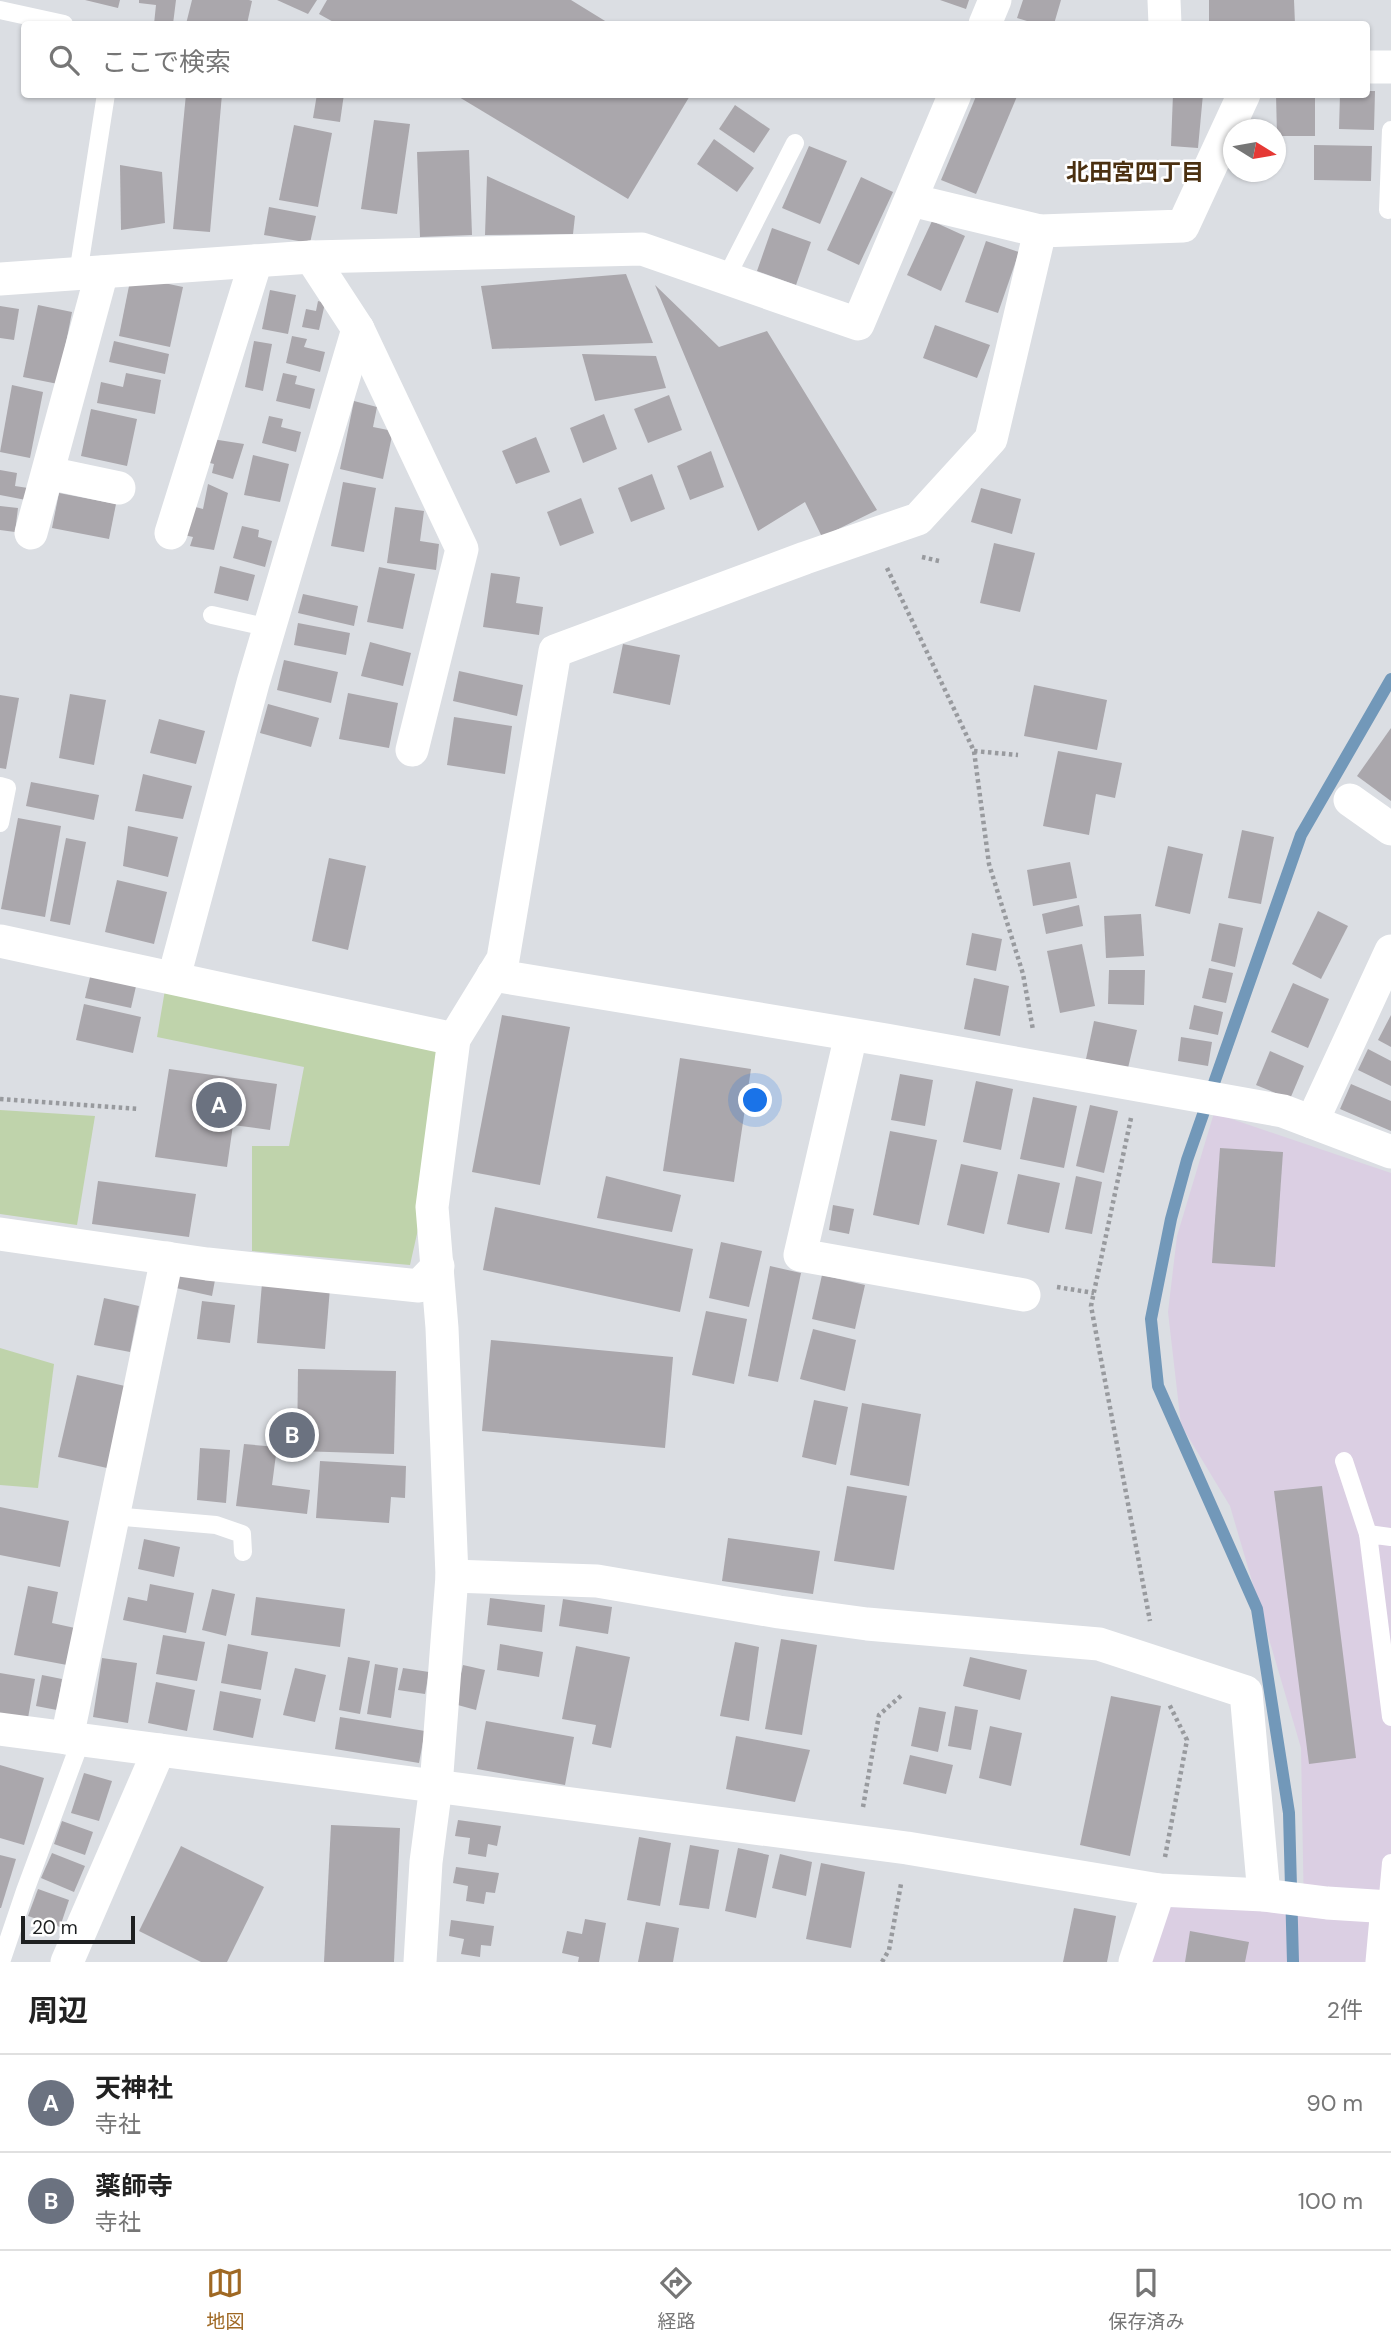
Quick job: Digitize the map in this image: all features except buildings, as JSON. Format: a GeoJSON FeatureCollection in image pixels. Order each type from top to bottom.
{"type":"FeatureCollection","features":[{"type":"Feature","properties":{"kind":"street"},"geometry":{"type":"LineString","coordinates":[[986,21],[995,0]]}},
{"type":"Feature","properties":{"kind":"street"},"geometry":{"type":"LineString","coordinates":[[1164,0],[1165,21]]}},
{"type":"Feature","properties":{"kind":"street"},"geometry":{"type":"LineString","coordinates":[[1370,67],[1391,67]]}},
{"type":"Feature","properties":{"kind":"street"},"geometry":{"type":"LineString","coordinates":[[0,279],[312,257],[642,249],[859,324],[953,98]]}},
{"type":"Feature","properties":{"kind":"street"},"geometry":{"type":"LineString","coordinates":[[911,200],[1040,231],[1183,226],[1242,98]]}},
{"type":"Feature","properties":{"kind":"street"},"geometry":{"type":"LineString","coordinates":[[420,1962],[426,1862],[436,1786],[452,1576],[438,1266],[432,1207],[454,1039],[503,959],[555,651],[918,519],[991,439],[1040,231]]}},
{"type":"Feature","properties":{"kind":"street"},"geometry":{"type":"LineString","coordinates":[[312,257],[358,329],[462,549],[412,750]]}},
{"type":"Feature","properties":{"kind":"street"},"geometry":{"type":"LineString","coordinates":[[171,533],[256,261]]}},
{"type":"Feature","properties":{"kind":"street"},"geometry":{"type":"LineString","coordinates":[[32,533],[48,473],[90,273]]}},
{"type":"Feature","properties":{"kind":"street"},"geometry":{"type":"LineString","coordinates":[[174,977],[270,628],[358,329]]}},
{"type":"Feature","properties":{"kind":"street"},"geometry":{"type":"LineString","coordinates":[[48,473],[119,488]]}},
{"type":"Feature","properties":{"kind":"street"},"geometry":{"type":"LineString","coordinates":[[1350,800],[1391,829]]}},
{"type":"Feature","properties":{"kind":"street"},"geometry":{"type":"LineString","coordinates":[[0,941],[454,1039]]}},
{"type":"Feature","properties":{"kind":"street"},"geometry":{"type":"LineString","coordinates":[[1312,1122],[1391,951]]}},
{"type":"Feature","properties":{"kind":"street"},"geometry":{"type":"LineString","coordinates":[[493,975],[851,1034],[1283,1111],[1391,1152]]}},
{"type":"Feature","properties":{"kind":"street"},"geometry":{"type":"LineString","coordinates":[[851,1034],[800,1255],[1024,1295]]}},
{"type":"Feature","properties":{"kind":"street"},"geometry":{"type":"LineString","coordinates":[[0,1234],[167,1258],[419,1286],[438,1266]]}},
{"type":"Feature","properties":{"kind":"street"},"geometry":{"type":"LineString","coordinates":[[74,1739],[113,1516],[167,1258]]}},
{"type":"Feature","properties":{"kind":"street"},"geometry":{"type":"LineString","coordinates":[[452,1576],[597,1581],[841,1620],[1099,1644],[1246,1692],[1264,1895]]}},
{"type":"Feature","properties":{"kind":"street"},"geometry":{"type":"LineString","coordinates":[[0,1729],[907,1848],[1159,1890],[1264,1895],[1389,1907],[1382,1962]]}},
{"type":"Feature","properties":{"kind":"street"},"geometry":{"type":"LineString","coordinates":[[67,1962],[159,1750]]}},
{"type":"Feature","properties":{"kind":"street"},"geometry":{"type":"LineString","coordinates":[[1135,1962],[1159,1890]]}},
{"type":"Feature","properties":{"kind":"lane"},"geometry":{"type":"LineString","coordinates":[[1,10],[50,21]]}},
{"type":"Feature","properties":{"kind":"lane"},"geometry":{"type":"LineString","coordinates":[[90,273],[106,98]]}},
{"type":"Feature","properties":{"kind":"lane"},"geometry":{"type":"LineString","coordinates":[[1388,209],[1391,130]]}},
{"type":"Feature","properties":{"kind":"lane"},"geometry":{"type":"LineString","coordinates":[[726,278],[795,143]]}},
{"type":"Feature","properties":{"kind":"lane"},"geometry":{"type":"LineString","coordinates":[[212,615],[270,628]]}},
{"type":"Feature","properties":{"kind":"lane"},"geometry":{"type":"LineString","coordinates":[[0,786],[7,788],[0,823]]}},
{"type":"Feature","properties":{"kind":"lane"},"geometry":{"type":"LineString","coordinates":[[1344,1461],[1368,1534],[1391,1717]]}},
{"type":"Feature","properties":{"kind":"lane"},"geometry":{"type":"LineString","coordinates":[[113,1516],[216,1525],[242,1534],[243,1552]]}},
{"type":"Feature","properties":{"kind":"lane"},"geometry":{"type":"LineString","coordinates":[[1368,1534],[1391,1537]]}},
{"type":"Feature","properties":{"kind":"lane"},"geometry":{"type":"LineString","coordinates":[[1,1962],[74,1739]]}},
{"type":"Feature","properties":{"kind":"lane"},"geometry":{"type":"LineString","coordinates":[[1389,1907],[1391,1863]]}},
{"type":"Feature","properties":{"kind":"path"},"geometry":{"type":"LineString","coordinates":[[872,536],[974,751],[989,864],[1023,974],[1035,1039]]}},
{"type":"Feature","properties":{"kind":"path"},"geometry":{"type":"LineString","coordinates":[[974,751],[1018,755]]}},
{"type":"Feature","properties":{"kind":"path"},"geometry":{"type":"LineString","coordinates":[[1137,1086],[1091,1306],[1157,1662],[1158,1683],[1187,1740],[1159,1890]]}},
{"type":"Feature","properties":{"kind":"path"},"geometry":{"type":"LineString","coordinates":[[0,1099],[139,1109]]}},
{"type":"Feature","properties":{"kind":"path"},"geometry":{"type":"LineString","coordinates":[[856,1842],[879,1715],[903,1694]]}},
{"type":"Feature","properties":{"kind":"path"},"geometry":{"type":"LineString","coordinates":[[882,1962],[889,1950],[907,1848]]}},
{"type":"Feature","properties":{"kind":"shaded area"},"geometry":{"type":"Polygon","coordinates":[[[1214,1113],[1391,1173],[1391,1962],[1141,1962],[1157,1901],[1304,1914],[1301,1748],[1230,1506],[1181,1425],[1168,1312],[1177,1236],[1214,1113]]]}},
{"type":"Feature","properties":{"kind":"green space"},"geometry":{"type":"Polygon","coordinates":[[[166,984],[444,1053],[421,1216],[410,1265],[252,1251],[252,1146],[289,1146],[304,1067],[157,1037],[166,984]]]}},
{"type":"Feature","properties":{"kind":"green space"},"geometry":{"type":"Polygon","coordinates":[[[0,1110],[95,1116],[77,1225],[0,1214],[0,1110]]]}},
{"type":"Feature","properties":{"kind":"green space"},"geometry":{"type":"Polygon","coordinates":[[[0,1348],[54,1364],[38,1488],[0,1485],[0,1348]]]}},
{"type":"Feature","properties":{"kind":"waterway"},"geometry":{"type":"LineString","coordinates":[[1293,1962],[1289,1813],[1257,1609],[1158,1386],[1151,1319],[1171,1219],[1187,1160],[1301,835],[1391,679]]}},
{"type":"Feature","properties":{"kind":"place","name":"天神社"},"geometry":{"type":"Point","coordinates":[219,1105]}},
{"type":"Feature","properties":{"kind":"place","name":"薬師寺"},"geometry":{"type":"Point","coordinates":[292,1435]}},
{"type":"Feature","properties":{"kind":"district","name":"北田宮四丁目"},"geometry":{"type":"Point","coordinates":[1135,172]}}]}
